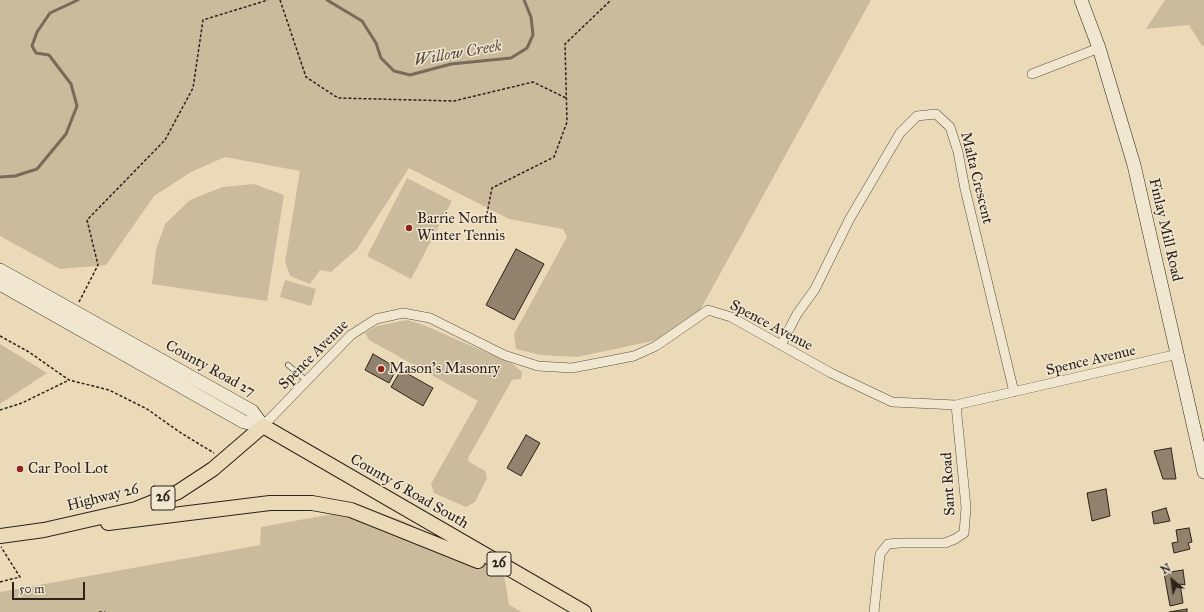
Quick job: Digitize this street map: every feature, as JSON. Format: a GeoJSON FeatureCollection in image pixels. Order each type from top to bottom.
{"type":"FeatureCollection","features":[{"type":"Feature","properties":{"kind":"main road","name":"Finlay Mill Road"},"geometry":{"type":"LineString","coordinates":[[1081,0],[1099,48],[1134,165],[1204,472]]}},
{"type":"Feature","properties":{"kind":"main road","name":"County Road 27"},"geometry":{"type":"LineString","coordinates":[[0,270],[252,411],[263,426]]}},
{"type":"Feature","properties":{"kind":"main road","name":"County Road 27"},"geometry":{"type":"LineString","coordinates":[[0,284],[244,422],[263,426]]}},
{"type":"Feature","properties":{"kind":"main road","name":"Highway 26"},"geometry":{"type":"LineString","coordinates":[[0,536],[44,530],[136,509],[178,492],[222,461],[263,426]]}},
{"type":"Feature","properties":{"kind":"main road","name":"County 6 Road South"},"geometry":{"type":"LineString","coordinates":[[263,426],[538,586]]}},
{"type":"Feature","properties":{"kind":"main road"},"geometry":{"type":"LineString","coordinates":[[44,530],[270,503],[312,503],[351,510],[378,519],[538,586]]}},
{"type":"Feature","properties":{"kind":"main road","name":"26"},"geometry":{"type":"LineString","coordinates":[[538,586],[584,612]]}},
{"type":"Feature","properties":{"kind":"street"},"geometry":{"type":"LineString","coordinates":[[1032,74],[1099,48]]}},
{"type":"Feature","properties":{"kind":"street","name":"Malta Crescent"},"geometry":{"type":"LineString","coordinates":[[781,345],[797,314],[815,289],[849,220],[900,133],[917,116],[936,114],[950,127],[958,152],[965,189],[1014,392]]}},
{"type":"Feature","properties":{"kind":"street","name":"Spence Avenue"},"geometry":{"type":"LineString","coordinates":[[263,426],[351,335],[376,319],[403,313],[430,318],[504,355],[538,366],[572,368],[634,356],[656,346],[708,310],[731,317],[831,373],[892,402],[956,405],[1178,354]]}},
{"type":"Feature","properties":{"kind":"street","name":"Sant Road"},"geometry":{"type":"LineString","coordinates":[[874,612],[880,554],[888,544],[944,543],[955,539],[964,533],[966,507],[956,405]]}},
{"type":"Feature","properties":{"kind":"lane"},"geometry":{"type":"LineString","coordinates":[[288,366],[307,382]]}},
{"type":"Feature","properties":{"kind":"path"},"geometry":{"type":"LineString","coordinates":[[74,312],[98,266],[86,220],[165,140],[193,88],[203,20],[268,0]]}},
{"type":"Feature","properties":{"kind":"path"},"geometry":{"type":"LineString","coordinates":[[280,0],[306,77],[338,98],[454,101],[533,82],[566,98]]}},
{"type":"Feature","properties":{"kind":"path"},"geometry":{"type":"LineString","coordinates":[[485,224],[492,188],[554,157],[567,122],[565,44],[611,0]]}},
{"type":"Feature","properties":{"kind":"path"},"geometry":{"type":"LineString","coordinates":[[0,336],[29,352],[69,380],[109,390],[147,408],[181,433],[212,451],[222,461]]}},
{"type":"Feature","properties":{"kind":"path"},"geometry":{"type":"LineString","coordinates":[[0,410],[22,403],[69,380]]}},
{"type":"Feature","properties":{"kind":"path"},"geometry":{"type":"LineString","coordinates":[[0,546],[20,577],[0,582]]}},
{"type":"Feature","properties":{"kind":"path"},"geometry":{"type":"LineString","coordinates":[[98,612],[105,612]]}},
{"type":"Feature","properties":{"kind":"shaded area"},"geometry":{"type":"Polygon","coordinates":[[[0,0],[871,0],[699,312],[657,340],[577,357],[540,355],[516,349],[514,334],[567,237],[563,229],[509,219],[409,168],[357,249],[331,272],[320,270],[310,284],[290,276],[285,262],[300,171],[225,157],[191,172],[154,196],[106,265],[60,269],[0,236],[0,0]]]}},
{"type":"Feature","properties":{"kind":"shaded area"},"geometry":{"type":"Polygon","coordinates":[[[1165,0],[1204,0],[1204,45],[1202,46],[1189,25],[1146,29],[1165,0]]]}},
{"type":"Feature","properties":{"kind":"shaded area","name":"Barrie North Winter Tennis"},"geometry":{"type":"Polygon","coordinates":[[[407,178],[452,201],[411,279],[367,256],[407,178]]]}},
{"type":"Feature","properties":{"kind":"shaded area"},"geometry":{"type":"Polygon","coordinates":[[[254,184],[284,195],[267,301],[152,284],[156,250],[165,224],[190,200],[223,187],[254,184]]]}},
{"type":"Feature","properties":{"kind":"shaded area"},"geometry":{"type":"Polygon","coordinates":[[[285,280],[316,289],[311,306],[280,297],[285,280]]]}},
{"type":"Feature","properties":{"kind":"shaded area"},"geometry":{"type":"Polygon","coordinates":[[[407,320],[421,324],[513,364],[522,372],[521,379],[512,380],[468,458],[469,462],[485,471],[487,478],[475,502],[466,507],[434,493],[431,484],[478,401],[369,340],[365,333],[377,326],[407,320]]]}},
{"type":"Feature","properties":{"kind":"shaded area"},"geometry":{"type":"Polygon","coordinates":[[[0,344],[47,373],[0,404],[0,344]]]}},
{"type":"Feature","properties":{"kind":"shaded area"},"geometry":{"type":"Polygon","coordinates":[[[366,508],[403,521],[503,569],[509,605],[522,612],[0,612],[0,592],[260,545],[261,527],[366,508]]]}},
{"type":"Feature","properties":{"kind":"building"},"geometry":{"type":"Polygon","coordinates":[[[516,249],[544,264],[514,320],[486,305],[516,249]]]}},
{"type":"Feature","properties":{"kind":"building"},"geometry":{"type":"Polygon","coordinates":[[[373,354],[397,368],[389,383],[365,370],[373,354]]]}},
{"type":"Feature","properties":{"kind":"building"},"geometry":{"type":"Polygon","coordinates":[[[401,370],[433,388],[423,406],[391,387],[401,370]]]}},
{"type":"Feature","properties":{"kind":"building"},"geometry":{"type":"Polygon","coordinates":[[[526,435],[540,443],[521,476],[507,468],[526,435]]]}},
{"type":"Feature","properties":{"kind":"building"},"geometry":{"type":"Polygon","coordinates":[[[1171,448],[1176,479],[1163,479],[1154,451],[1171,448]]]}},
{"type":"Feature","properties":{"kind":"building"},"geometry":{"type":"Polygon","coordinates":[[[1106,489],[1110,516],[1092,521],[1087,493],[1106,489]]]}},
{"type":"Feature","properties":{"kind":"building"},"geometry":{"type":"Polygon","coordinates":[[[1166,508],[1170,521],[1154,524],[1152,512],[1166,508]]]}},
{"type":"Feature","properties":{"kind":"building"},"geometry":{"type":"Polygon","coordinates":[[[1189,528],[1192,542],[1188,543],[1190,549],[1174,553],[1172,543],[1178,542],[1176,530],[1189,528]]]}},
{"type":"Feature","properties":{"kind":"building"},"geometry":{"type":"Polygon","coordinates":[[[1183,570],[1185,585],[1180,584],[1183,603],[1170,606],[1164,573],[1183,570]]]}},
{"type":"Feature","properties":{"kind":"building"},"geometry":{"type":"Polygon","coordinates":[[[1187,609],[1187,612],[1169,612],[1187,609]]]}},
{"type":"Feature","properties":{"kind":"waterway","name":"Willow Creek"},"geometry":{"type":"LineString","coordinates":[[0,177],[15,176],[37,169],[66,134],[77,106],[71,84],[49,55],[36,53],[32,46],[37,32],[50,13],[78,0]]}},
{"type":"Feature","properties":{"kind":"waterway","name":"Willow Creek"},"geometry":{"type":"LineString","coordinates":[[327,0],[362,21],[376,43],[381,58],[394,71],[410,75],[451,64],[511,58],[527,48],[533,35],[531,17],[524,0]]}},
{"type":"Feature","properties":{"kind":"place","name":"Barrie North Winter Tennis"},"geometry":{"type":"Point","coordinates":[409,228]}},
{"type":"Feature","properties":{"kind":"place","name":"Mason's Masonry"},"geometry":{"type":"Point","coordinates":[381,369]}},
{"type":"Feature","properties":{"kind":"place","name":"Car Pool Lot"},"geometry":{"type":"Point","coordinates":[20,469]}}]}
